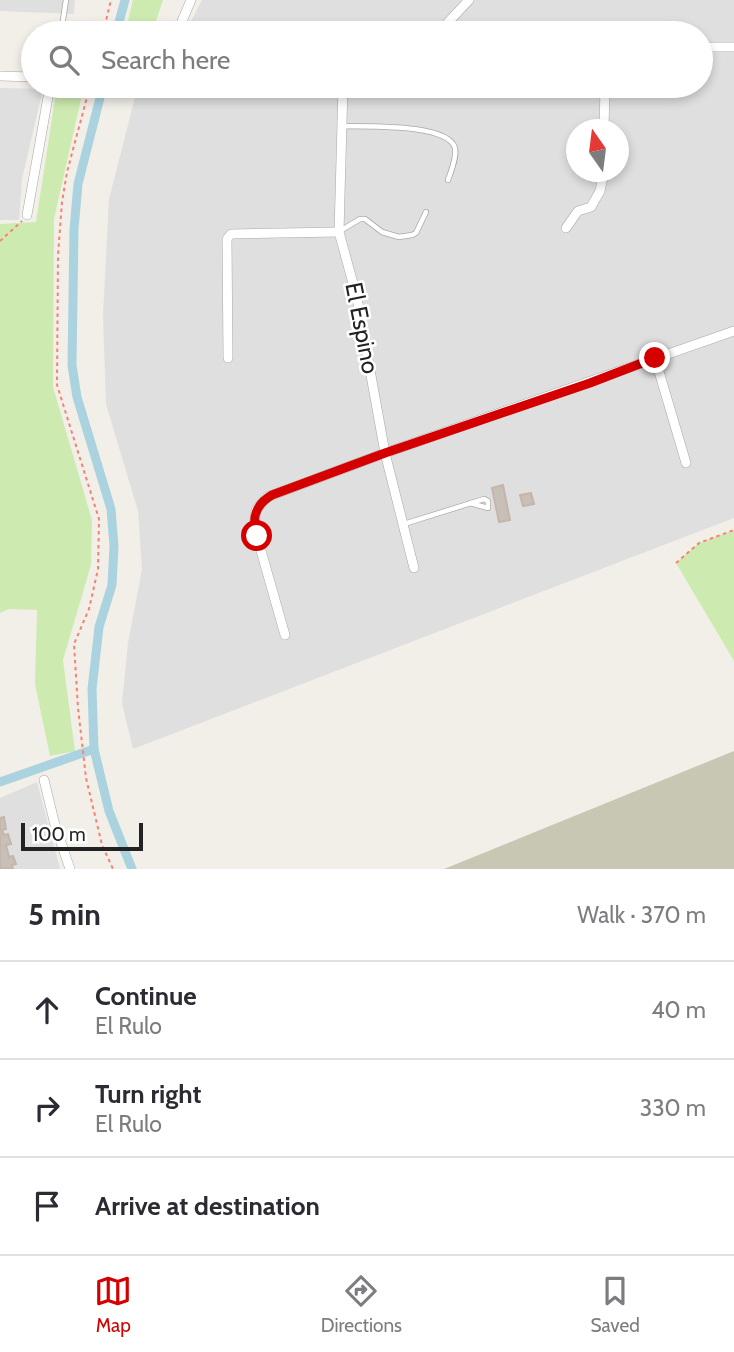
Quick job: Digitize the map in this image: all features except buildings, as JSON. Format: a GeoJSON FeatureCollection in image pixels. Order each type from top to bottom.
{"type":"FeatureCollection","features":[{"type":"Feature","properties":{"kind":"street"},"geometry":{"type":"LineString","coordinates":[[182,21],[191,0]]}},
{"type":"Feature","properties":{"kind":"street"},"geometry":{"type":"LineString","coordinates":[[449,21],[469,0]]}},
{"type":"Feature","properties":{"kind":"street"},"geometry":{"type":"LineString","coordinates":[[713,47],[734,47]]}},
{"type":"Feature","properties":{"kind":"street"},"geometry":{"type":"LineString","coordinates":[[0,76],[21,76]]}},
{"type":"Feature","properties":{"kind":"street"},"geometry":{"type":"LineString","coordinates":[[27,215],[48,98]]}},
{"type":"Feature","properties":{"kind":"street","name":"El Espino"},"geometry":{"type":"LineString","coordinates":[[343,98],[339,232],[357,298],[385,453],[414,568]]}},
{"type":"Feature","properties":{"kind":"street"},"geometry":{"type":"LineString","coordinates":[[604,119],[605,98]]}},
{"type":"Feature","properties":{"kind":"street"},"geometry":{"type":"LineString","coordinates":[[566,228],[578,211],[591,206],[602,182]]}},
{"type":"Feature","properties":{"kind":"street"},"geometry":{"type":"LineString","coordinates":[[228,358],[227,239],[231,234],[339,232]]}},
{"type":"Feature","properties":{"kind":"street"},"geometry":{"type":"LineString","coordinates":[[285,635],[254,526],[259,506],[272,495],[734,331]]}},
{"type":"Feature","properties":{"kind":"street"},"geometry":{"type":"LineString","coordinates":[[655,358],[686,463]]}},
{"type":"Feature","properties":{"kind":"street"},"geometry":{"type":"LineString","coordinates":[[44,780],[70,869]]}},
{"type":"Feature","properties":{"kind":"lane"},"geometry":{"type":"LineString","coordinates":[[63,21],[66,0]]}},
{"type":"Feature","properties":{"kind":"lane"},"geometry":{"type":"LineString","coordinates":[[342,126],[429,131],[444,135],[452,141],[456,153],[448,180]]}},
{"type":"Feature","properties":{"kind":"lane"},"geometry":{"type":"LineString","coordinates":[[339,232],[360,219],[365,219],[382,232],[398,237],[412,235],[416,233],[426,212]]}},
{"type":"Feature","properties":{"kind":"lane"},"geometry":{"type":"LineString","coordinates":[[403,524],[470,503]]}},
{"type":"Feature","properties":{"kind":"path"},"geometry":{"type":"LineString","coordinates":[[106,21],[111,0]]}},
{"type":"Feature","properties":{"kind":"path"},"geometry":{"type":"LineString","coordinates":[[87,98],[61,202],[57,385],[99,519],[98,569],[89,609],[74,643],[86,778],[102,845],[113,869]]}},
{"type":"Feature","properties":{"kind":"path"},"geometry":{"type":"LineString","coordinates":[[0,241],[27,215]]}},
{"type":"Feature","properties":{"kind":"path"},"geometry":{"type":"LineString","coordinates":[[676,563],[699,543],[734,530]]}},
{"type":"Feature","properties":{"kind":"shaded area"},"geometry":{"type":"Polygon","coordinates":[[[0,0],[75,0],[74,14],[0,11],[0,0]]]}},
{"type":"Feature","properties":{"kind":"shaded area"},"geometry":{"type":"Polygon","coordinates":[[[202,0],[734,0],[734,518],[133,749],[122,703],[128,643],[142,569],[138,511],[106,404],[103,315],[109,199],[135,98],[713,98],[713,21],[191,21],[202,0]]]}},
{"type":"Feature","properties":{"kind":"shaded area"},"geometry":{"type":"Polygon","coordinates":[[[0,88],[21,89],[21,98],[41,98],[22,179],[19,220],[0,220],[0,88]]]}},
{"type":"Feature","properties":{"kind":"shaded area"},"geometry":{"type":"Polygon","coordinates":[[[734,751],[734,869],[444,869],[734,751]]]}},
{"type":"Feature","properties":{"kind":"shaded area"},"geometry":{"type":"Polygon","coordinates":[[[37,782],[60,869],[0,869],[0,798],[37,782]]]}},
{"type":"Feature","properties":{"kind":"green space"},"geometry":{"type":"Polygon","coordinates":[[[133,0],[163,0],[156,21],[128,21],[133,0]]]}},
{"type":"Feature","properties":{"kind":"green space"},"geometry":{"type":"Polygon","coordinates":[[[55,98],[81,98],[54,219],[53,387],[92,520],[91,565],[63,660],[75,751],[50,756],[35,684],[37,610],[9,609],[0,613],[0,224],[36,222],[55,98]]]}},
{"type":"Feature","properties":{"kind":"green space"},"geometry":{"type":"Polygon","coordinates":[[[734,530],[734,661],[676,563],[699,543],[734,530]]]}},
{"type":"Feature","properties":{"kind":"waterway"},"geometry":{"type":"LineString","coordinates":[[119,21],[125,0]]}},
{"type":"Feature","properties":{"kind":"waterway"},"geometry":{"type":"LineString","coordinates":[[100,98],[78,184],[74,229],[72,365],[77,397],[111,509],[114,546],[112,585],[99,627],[92,689],[94,749],[109,811],[132,869]]}},
{"type":"Feature","properties":{"kind":"waterway"},"geometry":{"type":"LineString","coordinates":[[0,782],[94,749]]}},
{"type":"Feature","properties":{"kind":"route"},"geometry":{"type":"LineString","coordinates":[[257,536],[254,520],[259,506],[267,497],[655,358]]}}]}
